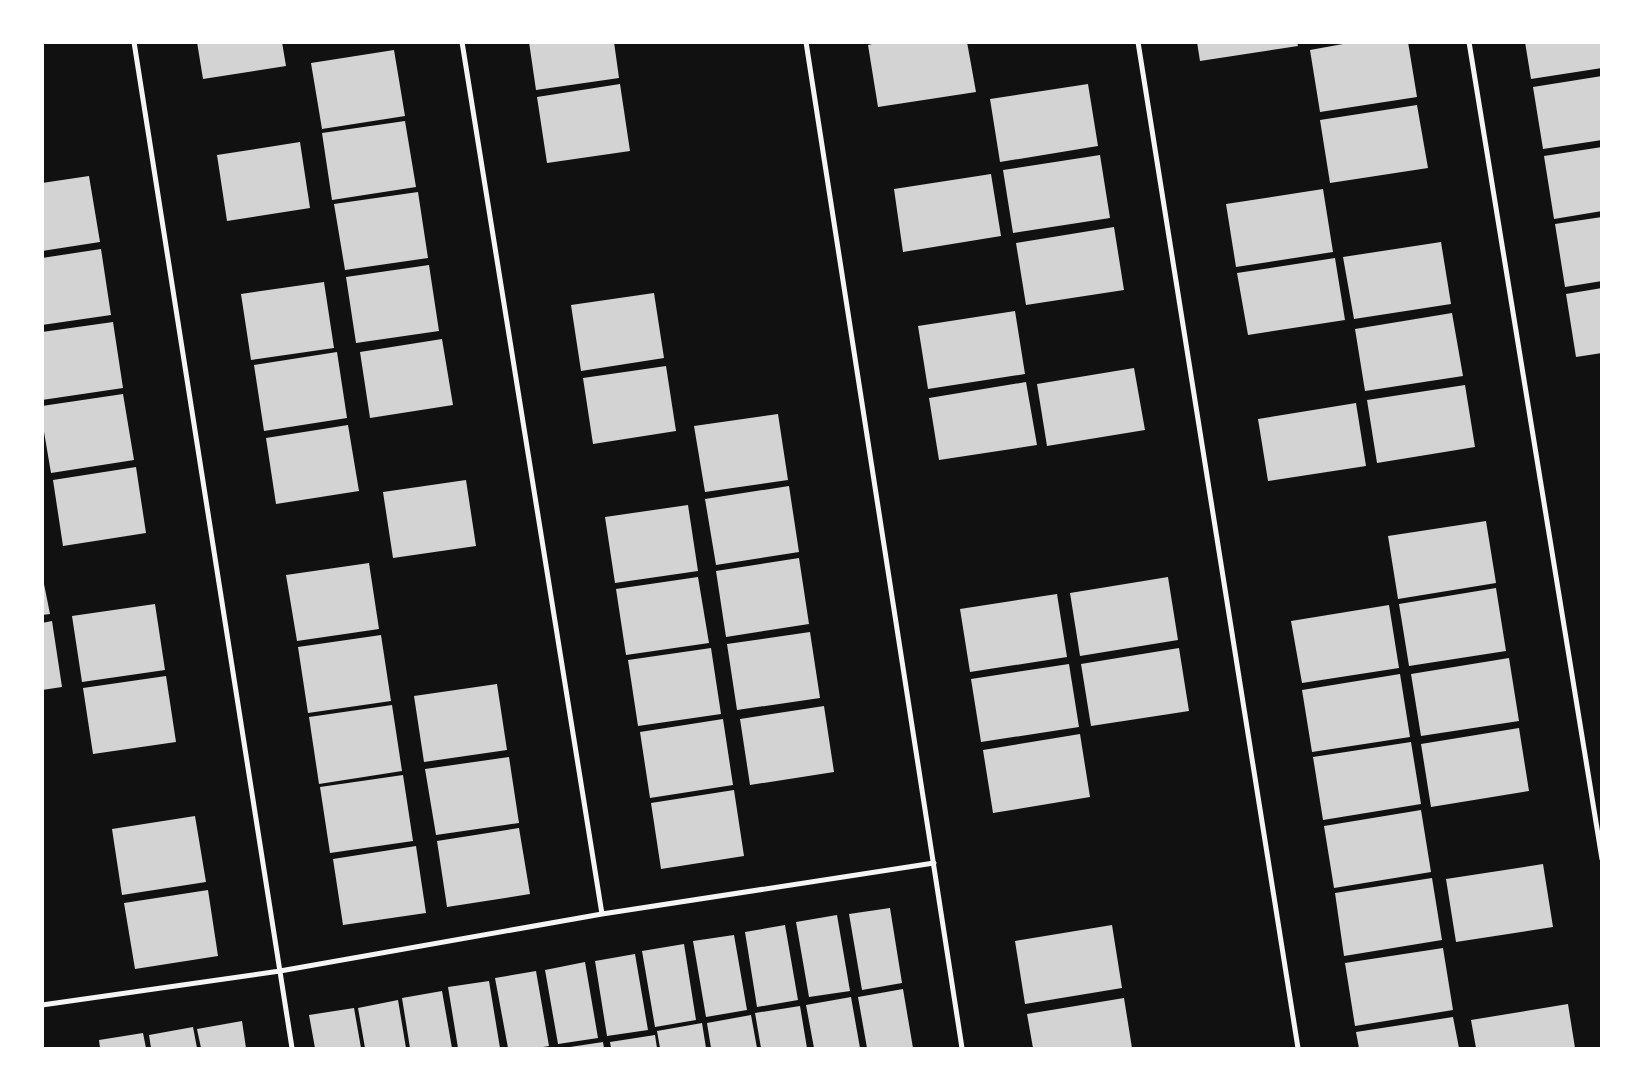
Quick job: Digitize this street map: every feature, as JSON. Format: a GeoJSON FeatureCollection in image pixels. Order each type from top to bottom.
{"type":"FeatureCollection","features":[{"type":"Feature","properties":{"kind":"street"},"geometry":{"type":"LineString","coordinates":[[134,42],[292,1048]]}},
{"type":"Feature","properties":{"kind":"street"},"geometry":{"type":"LineString","coordinates":[[462,42],[602,914]]}},
{"type":"Feature","properties":{"kind":"street"},"geometry":{"type":"LineString","coordinates":[[806,42],[962,1048]]}},
{"type":"Feature","properties":{"kind":"street"},"geometry":{"type":"LineString","coordinates":[[1138,42],[1298,1048]]}},
{"type":"Feature","properties":{"kind":"street"},"geometry":{"type":"LineString","coordinates":[[1469,42],[1602,860]]}},
{"type":"Feature","properties":{"kind":"street"},"geometry":{"type":"LineString","coordinates":[[42,1005],[280,971],[602,914],[934,863]]}},
{"type":"Feature","properties":{"kind":"building"},"geometry":{"type":"Polygon","coordinates":[[[197,42],[282,42],[286,66],[203,79],[197,42]]]}},
{"type":"Feature","properties":{"kind":"building"},"geometry":{"type":"Polygon","coordinates":[[[529,42],[614,42],[619,78],[536,90],[529,42]]]}},
{"type":"Feature","properties":{"kind":"building"},"geometry":{"type":"Polygon","coordinates":[[[881,42],[967,42],[976,92],[878,107],[868,45],[881,42]]]}},
{"type":"Feature","properties":{"kind":"building"},"geometry":{"type":"Polygon","coordinates":[[[1197,42],[1297,42],[1298,46],[1200,61],[1197,42]]]}},
{"type":"Feature","properties":{"kind":"building"},"geometry":{"type":"Polygon","coordinates":[[[1354,42],[1408,42],[1417,97],[1320,112],[1310,50],[1354,42]]]}},
{"type":"Feature","properties":{"kind":"building"},"geometry":{"type":"Polygon","coordinates":[[[1525,42],[1602,42],[1602,68],[1531,79],[1525,42]]]}},
{"type":"Feature","properties":{"kind":"building"},"geometry":{"type":"Polygon","coordinates":[[[394,50],[405,116],[322,129],[311,63],[394,50]]]}},
{"type":"Feature","properties":{"kind":"building"},"geometry":{"type":"Polygon","coordinates":[[[1602,76],[1602,140],[1543,149],[1533,87],[1602,76]]]}},
{"type":"Feature","properties":{"kind":"building"},"geometry":{"type":"Polygon","coordinates":[[[620,84],[630,151],[547,163],[537,97],[620,84]]]}},
{"type":"Feature","properties":{"kind":"building"},"geometry":{"type":"Polygon","coordinates":[[[1088,84],[1098,146],[1000,162],[990,99],[1088,84]]]}},
{"type":"Feature","properties":{"kind":"building"},"geometry":{"type":"Polygon","coordinates":[[[1417,105],[1428,168],[1330,183],[1320,120],[1417,105]]]}},
{"type":"Feature","properties":{"kind":"building"},"geometry":{"type":"Polygon","coordinates":[[[405,121],[416,187],[332,200],[322,133],[405,121]]]}},
{"type":"Feature","properties":{"kind":"building"},"geometry":{"type":"Polygon","coordinates":[[[300,142],[310,208],[227,221],[217,155],[300,142]]]}},
{"type":"Feature","properties":{"kind":"building"},"geometry":{"type":"Polygon","coordinates":[[[1602,147],[1602,211],[1554,219],[1544,156],[1602,147]]]}},
{"type":"Feature","properties":{"kind":"building"},"geometry":{"type":"Polygon","coordinates":[[[1100,155],[1110,218],[1013,233],[1003,170],[1100,155]]]}},
{"type":"Feature","properties":{"kind":"building"},"geometry":{"type":"Polygon","coordinates":[[[991,174],[1001,236],[903,252],[894,189],[991,174]]]}},
{"type":"Feature","properties":{"kind":"building"},"geometry":{"type":"Polygon","coordinates":[[[89,176],[100,242],[42,251],[42,183],[89,176]]]}},
{"type":"Feature","properties":{"kind":"building"},"geometry":{"type":"Polygon","coordinates":[[[1323,189],[1333,252],[1236,267],[1226,204],[1323,189]]]}},
{"type":"Feature","properties":{"kind":"building"},"geometry":{"type":"Polygon","coordinates":[[[418,192],[428,258],[345,270],[334,204],[418,192]]]}},
{"type":"Feature","properties":{"kind":"building"},"geometry":{"type":"Polygon","coordinates":[[[1602,217],[1602,281],[1565,287],[1555,224],[1602,217]]]}},
{"type":"Feature","properties":{"kind":"building"},"geometry":{"type":"Polygon","coordinates":[[[1114,227],[1124,290],[1026,305],[1016,243],[1114,227]]]}},
{"type":"Feature","properties":{"kind":"building"},"geometry":{"type":"Polygon","coordinates":[[[1441,242],[1451,304],[1354,319],[1343,257],[1441,242]]]}},
{"type":"Feature","properties":{"kind":"building"},"geometry":{"type":"Polygon","coordinates":[[[101,249],[111,315],[42,325],[42,258],[101,249]]]}},
{"type":"Feature","properties":{"kind":"building"},"geometry":{"type":"Polygon","coordinates":[[[1335,258],[1345,320],[1248,335],[1237,273],[1335,258]]]}},
{"type":"Feature","properties":{"kind":"building"},"geometry":{"type":"Polygon","coordinates":[[[429,265],[439,331],[356,343],[346,277],[429,265]]]}},
{"type":"Feature","properties":{"kind":"building"},"geometry":{"type":"Polygon","coordinates":[[[324,282],[334,348],[251,360],[241,294],[324,282]]]}},
{"type":"Feature","properties":{"kind":"building"},"geometry":{"type":"Polygon","coordinates":[[[1602,288],[1602,353],[1576,357],[1566,294],[1602,288]]]}},
{"type":"Feature","properties":{"kind":"building"},"geometry":{"type":"Polygon","coordinates":[[[654,293],[664,358],[581,371],[571,305],[654,293]]]}},
{"type":"Feature","properties":{"kind":"building"},"geometry":{"type":"Polygon","coordinates":[[[1015,311],[1025,374],[928,389],[918,326],[1015,311]]]}},
{"type":"Feature","properties":{"kind":"building"},"geometry":{"type":"Polygon","coordinates":[[[1452,313],[1463,376],[1365,391],[1355,329],[1452,313]]]}},
{"type":"Feature","properties":{"kind":"building"},"geometry":{"type":"Polygon","coordinates":[[[113,322],[123,388],[42,400],[42,332],[113,322]]]}},
{"type":"Feature","properties":{"kind":"building"},"geometry":{"type":"Polygon","coordinates":[[[442,339],[453,405],[370,418],[360,352],[442,339]]]}},
{"type":"Feature","properties":{"kind":"building"},"geometry":{"type":"Polygon","coordinates":[[[337,352],[347,418],[264,431],[254,365],[337,352]]]}},
{"type":"Feature","properties":{"kind":"building"},"geometry":{"type":"Polygon","coordinates":[[[666,366],[676,431],[593,444],[583,378],[666,366]]]}},
{"type":"Feature","properties":{"kind":"building"},"geometry":{"type":"Polygon","coordinates":[[[1134,368],[1145,430],[1047,446],[1037,384],[1134,368]]]}},
{"type":"Feature","properties":{"kind":"building"},"geometry":{"type":"Polygon","coordinates":[[[1026,382],[1037,445],[939,460],[929,398],[1026,382]]]}},
{"type":"Feature","properties":{"kind":"building"},"geometry":{"type":"Polygon","coordinates":[[[1465,385],[1475,447],[1377,463],[1367,400],[1465,385]]]}},
{"type":"Feature","properties":{"kind":"building"},"geometry":{"type":"Polygon","coordinates":[[[123,394],[134,460],[51,473],[42,420],[42,406],[123,394]]]}},
{"type":"Feature","properties":{"kind":"building"},"geometry":{"type":"Polygon","coordinates":[[[1356,403],[1366,466],[1268,481],[1258,419],[1356,403]]]}},
{"type":"Feature","properties":{"kind":"building"},"geometry":{"type":"Polygon","coordinates":[[[778,414],[788,480],[705,492],[694,426],[778,414]]]}},
{"type":"Feature","properties":{"kind":"building"},"geometry":{"type":"Polygon","coordinates":[[[348,425],[359,491],[276,504],[266,438],[348,425]]]}},
{"type":"Feature","properties":{"kind":"building"},"geometry":{"type":"Polygon","coordinates":[[[136,467],[146,533],[63,546],[53,480],[136,467]]]}},
{"type":"Feature","properties":{"kind":"building"},"geometry":{"type":"Polygon","coordinates":[[[466,480],[476,546],[393,558],[383,492],[466,480]]]}},
{"type":"Feature","properties":{"kind":"building"},"geometry":{"type":"Polygon","coordinates":[[[789,486],[799,552],[716,565],[705,499],[789,486]]]}},
{"type":"Feature","properties":{"kind":"building"},"geometry":{"type":"Polygon","coordinates":[[[688,505],[698,571],[615,583],[605,517],[688,505]]]}},
{"type":"Feature","properties":{"kind":"building"},"geometry":{"type":"Polygon","coordinates":[[[1486,521],[1496,583],[1398,599],[1388,536],[1486,521]]]}},
{"type":"Feature","properties":{"kind":"building"},"geometry":{"type":"Polygon","coordinates":[[[799,558],[809,624],[726,637],[716,571],[799,558]]]}},
{"type":"Feature","properties":{"kind":"building"},"geometry":{"type":"Polygon","coordinates":[[[369,563],[379,629],[297,641],[286,575],[369,563]]]}},
{"type":"Feature","properties":{"kind":"building"},"geometry":{"type":"Polygon","coordinates":[[[42,574],[50,614],[42,615],[42,574]]]}},
{"type":"Feature","properties":{"kind":"building"},"geometry":{"type":"Polygon","coordinates":[[[698,577],[709,643],[626,655],[616,589],[698,577]]]}},
{"type":"Feature","properties":{"kind":"building"},"geometry":{"type":"Polygon","coordinates":[[[1168,577],[1178,640],[1080,656],[1070,593],[1168,577]]]}},
{"type":"Feature","properties":{"kind":"building"},"geometry":{"type":"Polygon","coordinates":[[[1496,588],[1506,651],[1409,666],[1399,604],[1496,588]]]}},
{"type":"Feature","properties":{"kind":"building"},"geometry":{"type":"Polygon","coordinates":[[[1057,594],[1067,657],[970,672],[960,609],[1057,594]]]}},
{"type":"Feature","properties":{"kind":"building"},"geometry":{"type":"Polygon","coordinates":[[[155,604],[165,670],[82,682],[72,616],[155,604]]]}},
{"type":"Feature","properties":{"kind":"building"},"geometry":{"type":"Polygon","coordinates":[[[1389,605],[1399,668],[1302,683],[1291,621],[1389,605]]]}},
{"type":"Feature","properties":{"kind":"building"},"geometry":{"type":"Polygon","coordinates":[[[52,621],[62,687],[42,690],[42,623],[52,621]]]}},
{"type":"Feature","properties":{"kind":"building"},"geometry":{"type":"Polygon","coordinates":[[[810,632],[820,698],[737,710],[727,644],[810,632]]]}},
{"type":"Feature","properties":{"kind":"building"},"geometry":{"type":"Polygon","coordinates":[[[381,635],[391,701],[308,713],[298,647],[381,635]]]}},
{"type":"Feature","properties":{"kind":"building"},"geometry":{"type":"Polygon","coordinates":[[[711,648],[721,714],[638,726],[628,660],[711,648]]]}},
{"type":"Feature","properties":{"kind":"building"},"geometry":{"type":"Polygon","coordinates":[[[1179,648],[1189,711],[1091,726],[1081,664],[1179,648]]]}},
{"type":"Feature","properties":{"kind":"building"},"geometry":{"type":"Polygon","coordinates":[[[1509,658],[1519,721],[1421,736],[1411,674],[1509,658]]]}},
{"type":"Feature","properties":{"kind":"building"},"geometry":{"type":"Polygon","coordinates":[[[1069,664],[1079,727],[981,742],[971,679],[1069,664]]]}},
{"type":"Feature","properties":{"kind":"building"},"geometry":{"type":"Polygon","coordinates":[[[1400,674],[1410,737],[1312,752],[1302,690],[1400,674]]]}},
{"type":"Feature","properties":{"kind":"building"},"geometry":{"type":"Polygon","coordinates":[[[166,676],[176,742],[93,754],[83,688],[166,676]]]}},
{"type":"Feature","properties":{"kind":"building"},"geometry":{"type":"Polygon","coordinates":[[[497,684],[507,750],[424,762],[414,696],[497,684]]]}},
{"type":"Feature","properties":{"kind":"building"},"geometry":{"type":"Polygon","coordinates":[[[392,705],[402,771],[319,784],[309,717],[392,705]]]}},
{"type":"Feature","properties":{"kind":"building"},"geometry":{"type":"Polygon","coordinates":[[[824,706],[834,772],[750,785],[740,719],[824,706]]]}},
{"type":"Feature","properties":{"kind":"building"},"geometry":{"type":"Polygon","coordinates":[[[723,719],[733,785],[650,798],[640,732],[723,719]]]}},
{"type":"Feature","properties":{"kind":"building"},"geometry":{"type":"Polygon","coordinates":[[[1519,728],[1529,791],[1431,807],[1421,744],[1519,728]]]}},
{"type":"Feature","properties":{"kind":"building"},"geometry":{"type":"Polygon","coordinates":[[[1080,734],[1090,797],[993,813],[983,750],[1080,734]]]}},
{"type":"Feature","properties":{"kind":"building"},"geometry":{"type":"Polygon","coordinates":[[[1411,742],[1421,804],[1323,820],[1313,757],[1411,742]]]}},
{"type":"Feature","properties":{"kind":"building"},"geometry":{"type":"Polygon","coordinates":[[[509,757],[519,823],[436,835],[425,769],[509,757]]]}},
{"type":"Feature","properties":{"kind":"building"},"geometry":{"type":"Polygon","coordinates":[[[403,775],[413,841],[330,853],[320,787],[403,775]]]}},
{"type":"Feature","properties":{"kind":"building"},"geometry":{"type":"Polygon","coordinates":[[[734,790],[744,856],[661,869],[651,803],[734,790]]]}},
{"type":"Feature","properties":{"kind":"building"},"geometry":{"type":"Polygon","coordinates":[[[1421,810],[1431,872],[1334,888],[1324,826],[1421,810]]]}},
{"type":"Feature","properties":{"kind":"building"},"geometry":{"type":"Polygon","coordinates":[[[195,816],[206,882],[122,895],[112,829],[195,816]]]}},
{"type":"Feature","properties":{"kind":"building"},"geometry":{"type":"Polygon","coordinates":[[[519,828],[530,894],[447,907],[437,841],[519,828]]]}},
{"type":"Feature","properties":{"kind":"building"},"geometry":{"type":"Polygon","coordinates":[[[416,846],[426,913],[343,925],[333,859],[416,846]]]}},
{"type":"Feature","properties":{"kind":"building"},"geometry":{"type":"Polygon","coordinates":[[[1543,864],[1553,927],[1456,942],[1446,879],[1543,864]]]}},
{"type":"Feature","properties":{"kind":"building"},"geometry":{"type":"Polygon","coordinates":[[[1432,878],[1442,940],[1344,956],[1335,893],[1432,878]]]}},
{"type":"Feature","properties":{"kind":"building"},"geometry":{"type":"Polygon","coordinates":[[[208,890],[218,956],[135,969],[124,903],[208,890]]]}},
{"type":"Feature","properties":{"kind":"building"},"geometry":{"type":"Polygon","coordinates":[[[890,908],[902,983],[862,990],[849,914],[890,908]]]}},
{"type":"Feature","properties":{"kind":"building"},"geometry":{"type":"Polygon","coordinates":[[[837,915],[850,991],[809,997],[796,922],[837,915]]]}},
{"type":"Feature","properties":{"kind":"building"},"geometry":{"type":"Polygon","coordinates":[[[785,925],[798,1000],[757,1007],[745,932],[785,925]]]}},
{"type":"Feature","properties":{"kind":"building"},"geometry":{"type":"Polygon","coordinates":[[[1112,925],[1122,988],[1025,1004],[1015,941],[1112,925]]]}},
{"type":"Feature","properties":{"kind":"building"},"geometry":{"type":"Polygon","coordinates":[[[734,935],[747,1010],[706,1017],[693,941],[734,935]]]}},
{"type":"Feature","properties":{"kind":"building"},"geometry":{"type":"Polygon","coordinates":[[[684,944],[696,1020],[655,1027],[642,951],[684,944]]]}},
{"type":"Feature","properties":{"kind":"building"},"geometry":{"type":"Polygon","coordinates":[[[1443,948],[1453,1010],[1355,1026],[1345,963],[1443,948]]]}},
{"type":"Feature","properties":{"kind":"building"},"geometry":{"type":"Polygon","coordinates":[[[635,954],[648,1030],[607,1036],[595,961],[635,954]]]}},
{"type":"Feature","properties":{"kind":"building"},"geometry":{"type":"Polygon","coordinates":[[[585,962],[598,1038],[558,1044],[545,970],[585,962]]]}},
{"type":"Feature","properties":{"kind":"building"},"geometry":{"type":"Polygon","coordinates":[[[536,971],[549,1046],[508,1048],[495,978],[536,971]]]}},
{"type":"Feature","properties":{"kind":"building"},"geometry":{"type":"Polygon","coordinates":[[[489,981],[500,1048],[458,1048],[448,987],[489,981]]]}},
{"type":"Feature","properties":{"kind":"building"},"geometry":{"type":"Polygon","coordinates":[[[903,989],[913,1048],[867,1048],[858,997],[903,989]]]}},
{"type":"Feature","properties":{"kind":"building"},"geometry":{"type":"Polygon","coordinates":[[[442,991],[452,1048],[410,1048],[402,998],[442,991]]]}},
{"type":"Feature","properties":{"kind":"building"},"geometry":{"type":"Polygon","coordinates":[[[851,997],[860,1048],[814,1048],[806,1005],[851,997]]]}},
{"type":"Feature","properties":{"kind":"building"},"geometry":{"type":"Polygon","coordinates":[[[1124,998],[1132,1048],[1033,1048],[1027,1014],[1124,998]]]}},
{"type":"Feature","properties":{"kind":"building"},"geometry":{"type":"Polygon","coordinates":[[[398,1000],[406,1048],[365,1048],[358,1008],[398,1000]]]}},
{"type":"Feature","properties":{"kind":"building"},"geometry":{"type":"Polygon","coordinates":[[[1568,1004],[1575,1048],[1476,1048],[1471,1020],[1568,1004]]]}},
{"type":"Feature","properties":{"kind":"building"},"geometry":{"type":"Polygon","coordinates":[[[800,1006],[807,1048],[761,1048],[755,1013],[800,1006]]]}},
{"type":"Feature","properties":{"kind":"building"},"geometry":{"type":"Polygon","coordinates":[[[354,1008],[361,1048],[315,1048],[309,1015],[354,1008]]]}},
{"type":"Feature","properties":{"kind":"building"},"geometry":{"type":"Polygon","coordinates":[[[751,1015],[757,1048],[711,1048],[707,1023],[751,1015]]]}},
{"type":"Feature","properties":{"kind":"building"},"geometry":{"type":"Polygon","coordinates":[[[1453,1017],[1459,1048],[1359,1048],[1356,1032],[1453,1017]]]}},
{"type":"Feature","properties":{"kind":"building"},"geometry":{"type":"Polygon","coordinates":[[[242,1021],[246,1048],[201,1048],[197,1029],[242,1021]]]}},
{"type":"Feature","properties":{"kind":"building"},"geometry":{"type":"Polygon","coordinates":[[[702,1023],[706,1048],[660,1048],[657,1031],[702,1023]]]}},
{"type":"Feature","properties":{"kind":"building"},"geometry":{"type":"Polygon","coordinates":[[[193,1027],[197,1048],[151,1048],[149,1035],[193,1027]]]}},
{"type":"Feature","properties":{"kind":"building"},"geometry":{"type":"Polygon","coordinates":[[[143,1033],[146,1048],[100,1048],[99,1040],[143,1033]]]}},
{"type":"Feature","properties":{"kind":"building"},"geometry":{"type":"Polygon","coordinates":[[[655,1035],[657,1048],[611,1048],[610,1042],[655,1035]]]}},
{"type":"Feature","properties":{"kind":"building"},"geometry":{"type":"Polygon","coordinates":[[[603,1042],[604,1048],[570,1047],[603,1042]]]}}]}
